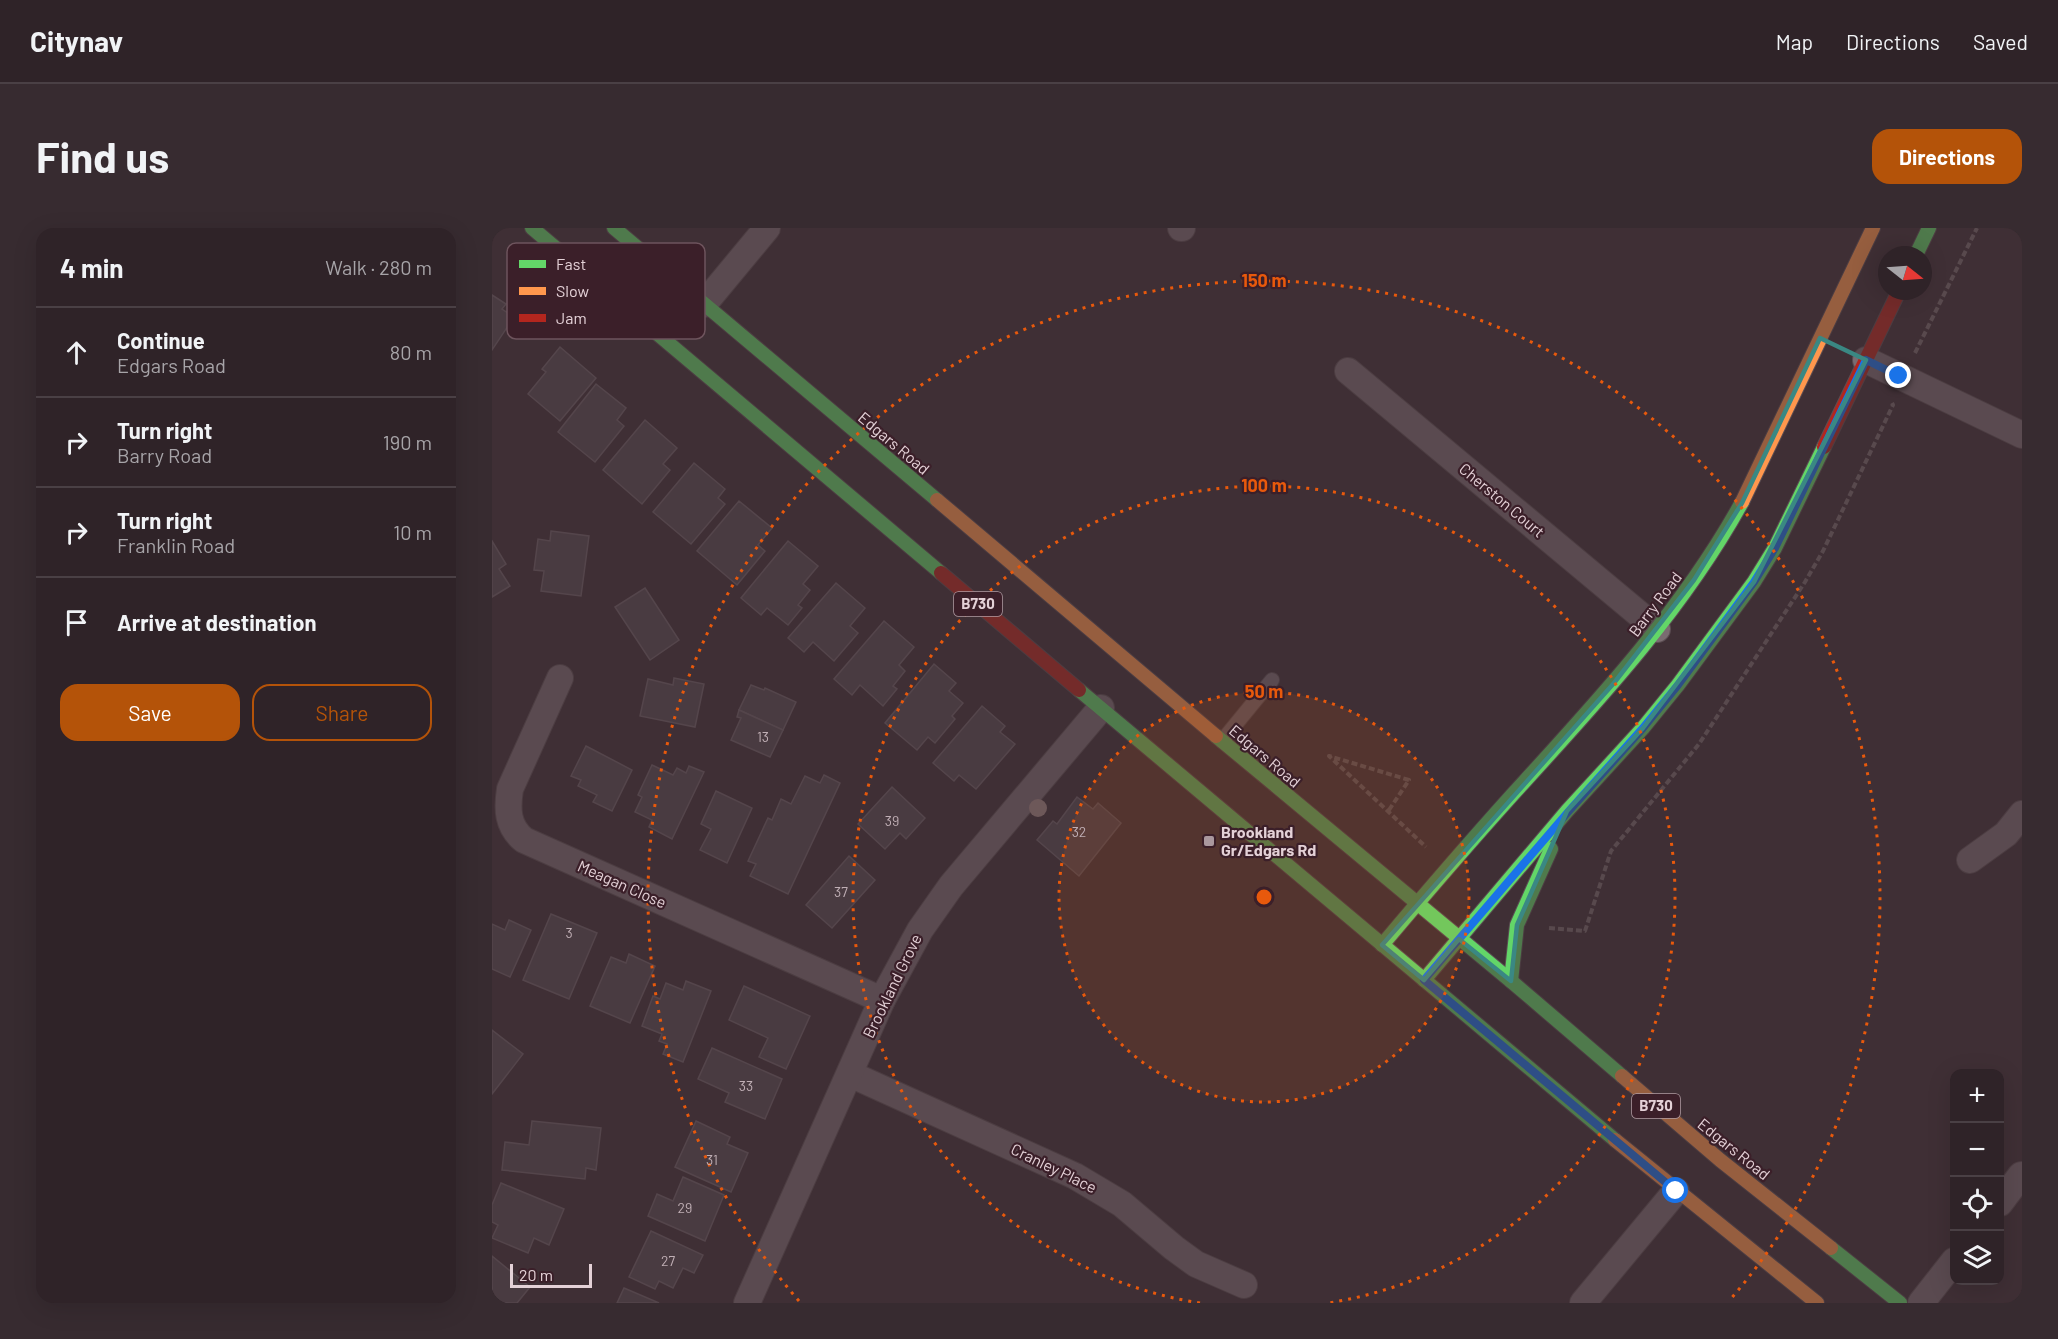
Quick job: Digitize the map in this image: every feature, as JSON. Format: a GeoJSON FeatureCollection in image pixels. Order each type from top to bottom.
{"type":"FeatureCollection","features":[{"type":"Feature","properties":{"kind":"main road","name":"B730"},"geometry":{"type":"LineString","coordinates":[[532,228],[550,243]]}},
{"type":"Feature","properties":{"kind":"main road","name":"Edgars Road"},"geometry":{"type":"LineString","coordinates":[[614,228],[632,243]]}},
{"type":"Feature","properties":{"kind":"main road","name":"Barry Road"},"geometry":{"type":"LineString","coordinates":[[1382,945],[1614,683],[1657,629],[1723,537],[1824,341],[1873,228]]}},
{"type":"Feature","properties":{"kind":"main road"},"geometry":{"type":"LineString","coordinates":[[1920,246],[1929,228]]}},
{"type":"Feature","properties":{"kind":"main road"},"geometry":{"type":"LineString","coordinates":[[1424,980],[1643,728],[1678,685],[1754,582],[1775,548],[1861,358],[1894,300]]}},
{"type":"Feature","properties":{"kind":"main road","name":"Edgars Road"},"geometry":{"type":"LineString","coordinates":[[705,305],[1416,904],[1511,981],[1720,1160],[1900,1303]]}},
{"type":"Feature","properties":{"kind":"main road","name":"B730"},"geometry":{"type":"LineString","coordinates":[[664,339],[1676,1191],[1817,1303]]}},
{"type":"Feature","properties":{"kind":"main road"},"geometry":{"type":"LineString","coordinates":[[1511,981],[1517,925],[1568,812]]}},
{"type":"Feature","properties":{"kind":"street"},"geometry":{"type":"LineString","coordinates":[[705,303],[767,228]]}},
{"type":"Feature","properties":{"kind":"street"},"geometry":{"type":"LineString","coordinates":[[1861,358],[2022,435]]}},
{"type":"Feature","properties":{"kind":"street","name":"Cherston Court"},"geometry":{"type":"LineString","coordinates":[[1348,371],[1657,629]]}},
{"type":"Feature","properties":{"kind":"street","name":"Meagan Close"},"geometry":{"type":"LineString","coordinates":[[560,678],[510,789],[509,821],[516,833],[524,840],[882,1000]]}},
{"type":"Feature","properties":{"kind":"street","name":"Brookland Grove"},"geometry":{"type":"LineString","coordinates":[[747,1303],[882,1000],[920,930],[951,886],[1101,708]]}},
{"type":"Feature","properties":{"kind":"street"},"geometry":{"type":"LineString","coordinates":[[1970,860],[2006,834],[2022,814]]}},
{"type":"Feature","properties":{"kind":"street","name":"Cranley Place"},"geometry":{"type":"LineString","coordinates":[[850,1074],[1075,1176],[1122,1204],[1196,1264],[1244,1285]]}},
{"type":"Feature","properties":{"kind":"street"},"geometry":{"type":"LineString","coordinates":[[2004,1198],[2021,1175]]}},
{"type":"Feature","properties":{"kind":"street"},"geometry":{"type":"LineString","coordinates":[[1583,1303],[1676,1191]]}},
{"type":"Feature","properties":{"kind":"street"},"geometry":{"type":"LineString","coordinates":[[1921,1303],[1950,1266]]}},
{"type":"Feature","properties":{"kind":"lane"},"geometry":{"type":"LineString","coordinates":[[1222,741],[1272,680]]}},
{"type":"Feature","properties":{"kind":"path"},"geometry":{"type":"LineString","coordinates":[[1329,756],[1409,780],[1389,810],[1380,802],[1329,756]]}},
{"type":"Feature","properties":{"kind":"highlighted area"},"geometry":{"type":"Polygon","coordinates":[[[1820,338],[1866,360],[1754,582],[1643,728],[1567,811],[1517,925],[1511,981],[1459,939],[1424,980],[1382,945],[1614,683],[1694,580],[1742,503],[1820,338]]]}},
{"type":"Feature","properties":{"kind":"building"},"geometry":{"type":"Polygon","coordinates":[[[492,295],[506,304],[502,309],[507,312],[507,328],[492,350],[492,295]]]}},
{"type":"Feature","properties":{"kind":"building"},"geometry":{"type":"Polygon","coordinates":[[[560,347],[596,378],[560,421],[528,394],[546,372],[542,369],[560,347]]]}},
{"type":"Feature","properties":{"kind":"building"},"geometry":{"type":"Polygon","coordinates":[[[596,384],[626,408],[617,420],[624,426],[595,462],[558,432],[596,384]]]}},
{"type":"Feature","properties":{"kind":"building"},"geometry":{"type":"Polygon","coordinates":[[[645,420],[677,448],[663,464],[670,470],[642,504],[603,470],[645,420]]]}},
{"type":"Feature","properties":{"kind":"building"},"geometry":{"type":"Polygon","coordinates":[[[694,463],[725,489],[718,498],[725,504],[691,544],[653,512],[694,463]]]}},
{"type":"Feature","properties":{"kind":"building"},"geometry":{"type":"Polygon","coordinates":[[[739,501],[772,528],[758,545],[765,551],[737,585],[697,551],[739,501]]]}},
{"type":"Feature","properties":{"kind":"building"},"geometry":{"type":"Polygon","coordinates":[[[551,531],[589,536],[581,596],[541,591],[544,571],[534,570],[538,539],[550,541],[551,531]]]}},
{"type":"Feature","properties":{"kind":"building"},"geometry":{"type":"Polygon","coordinates":[[[492,541],[506,564],[499,569],[510,586],[492,597],[492,541]]]}},
{"type":"Feature","properties":{"kind":"building"},"geometry":{"type":"Polygon","coordinates":[[[788,541],[818,566],[803,584],[810,590],[798,605],[802,608],[788,625],[767,608],[761,615],[741,598],[788,541]]]}},
{"type":"Feature","properties":{"kind":"building"},"geometry":{"type":"Polygon","coordinates":[[[836,583],[865,608],[850,626],[858,633],[834,661],[813,642],[804,652],[788,638],[836,583]]]}},
{"type":"Feature","properties":{"kind":"building"},"geometry":{"type":"Polygon","coordinates":[[[645,588],[679,640],[650,660],[615,607],[645,588]]]}},
{"type":"Feature","properties":{"kind":"building"},"geometry":{"type":"Polygon","coordinates":[[[884,621],[914,647],[899,665],[905,671],[893,686],[897,689],[883,706],[860,685],[852,695],[834,679],[884,621]]]}},
{"type":"Feature","properties":{"kind":"building"},"geometry":{"type":"Polygon","coordinates":[[[934,664],[956,683],[949,691],[963,703],[952,716],[955,719],[935,743],[928,737],[917,750],[885,723],[934,664]]]}},
{"type":"Feature","properties":{"kind":"building"},"geometry":{"type":"Polygon","coordinates":[[[674,678],[704,684],[695,727],[640,716],[648,679],[673,685],[674,678]]]}},
{"type":"Feature","properties":{"kind":"building"},"geometry":{"type":"Polygon","coordinates":[[[751,685],[764,690],[765,688],[796,702],[783,730],[739,710],[751,685]]]}},
{"type":"Feature","properties":{"kind":"building"},"geometry":{"type":"Polygon","coordinates":[[[982,706],[1005,726],[1000,732],[1015,744],[976,789],[959,775],[954,781],[933,763],[982,706]]]}},
{"type":"Feature","properties":{"kind":"building"},"geometry":{"type":"Polygon","coordinates":[[[739,710],[783,730],[770,757],[731,740],[741,718],[737,717],[739,710]]]}},
{"type":"Feature","properties":{"kind":"building"},"geometry":{"type":"Polygon","coordinates":[[[586,746],[632,770],[612,811],[593,802],[597,795],[578,786],[581,780],[571,776],[586,746]]]}},
{"type":"Feature","properties":{"kind":"building"},"geometry":{"type":"Polygon","coordinates":[[[652,765],[673,775],[677,768],[686,773],[689,766],[704,772],[672,839],[649,827],[652,820],[635,812],[642,797],[638,795],[652,765]]]}},
{"type":"Feature","properties":{"kind":"building"},"geometry":{"type":"Polygon","coordinates":[[[824,775],[840,783],[788,894],[750,876],[756,864],[748,861],[768,818],[772,820],[781,799],[791,804],[805,776],[820,783],[824,775]]]}},
{"type":"Feature","properties":{"kind":"building"},"geometry":{"type":"Polygon","coordinates":[[[892,787],[925,818],[906,839],[900,833],[885,849],[858,824],[892,787]]]}},
{"type":"Feature","properties":{"kind":"building"},"geometry":{"type":"Polygon","coordinates":[[[716,791],[752,808],[727,863],[700,850],[711,829],[701,824],[716,791]]]}},
{"type":"Feature","properties":{"kind":"building"},"geometry":{"type":"Polygon","coordinates":[[[1077,797],[1093,809],[1098,803],[1121,823],[1079,876],[1037,840],[1053,821],[1057,824],[1077,797]]]}},
{"type":"Feature","properties":{"kind":"building"},"geometry":{"type":"Polygon","coordinates":[[[849,856],[875,880],[832,928],[806,905],[849,856]]]}},
{"type":"Feature","properties":{"kind":"building"},"geometry":{"type":"Polygon","coordinates":[[[551,914],[597,933],[569,999],[523,980],[551,914]]]}},
{"type":"Feature","properties":{"kind":"building"},"geometry":{"type":"Polygon","coordinates":[[[509,920],[531,930],[510,977],[492,969],[492,924],[505,930],[509,920]]]}},
{"type":"Feature","properties":{"kind":"building"},"geometry":{"type":"Polygon","coordinates":[[[629,954],[655,966],[630,1023],[590,1006],[611,957],[626,963],[629,954]]]}},
{"type":"Feature","properties":{"kind":"building"},"geometry":{"type":"Polygon","coordinates":[[[686,981],[711,991],[683,1062],[663,1054],[667,1044],[659,1041],[662,1034],[642,1026],[653,996],[660,999],[666,983],[683,990],[686,981]]]}},
{"type":"Feature","properties":{"kind":"building"},"geometry":{"type":"Polygon","coordinates":[[[744,986],[810,1016],[786,1069],[759,1057],[768,1038],[729,1020],[744,986]]]}},
{"type":"Feature","properties":{"kind":"building"},"geometry":{"type":"Polygon","coordinates":[[[492,1030],[523,1054],[492,1094],[492,1030]]]}},
{"type":"Feature","properties":{"kind":"building"},"geometry":{"type":"Polygon","coordinates":[[[712,1048],[782,1079],[765,1119],[725,1102],[729,1093],[698,1079],[712,1048]]]}},
{"type":"Feature","properties":{"kind":"building"},"geometry":{"type":"Polygon","coordinates":[[[532,1121],[601,1128],[596,1170],[586,1168],[585,1179],[502,1170],[505,1142],[529,1145],[532,1121]]]}},
{"type":"Feature","properties":{"kind":"building"},"geometry":{"type":"Polygon","coordinates":[[[696,1121],[730,1137],[727,1144],[748,1153],[731,1192],[675,1167],[696,1121]]]}},
{"type":"Feature","properties":{"kind":"building"},"geometry":{"type":"Polygon","coordinates":[[[683,1177],[724,1195],[705,1241],[648,1216],[657,1194],[673,1201],[683,1177]]]}},
{"type":"Feature","properties":{"kind":"building"},"geometry":{"type":"Polygon","coordinates":[[[501,1183],[564,1209],[549,1245],[534,1238],[528,1253],[492,1238],[498,1225],[492,1222],[492,1205],[501,1183]]]}},
{"type":"Feature","properties":{"kind":"building"},"geometry":{"type":"Polygon","coordinates":[[[651,1231],[703,1255],[694,1273],[683,1268],[673,1288],[659,1281],[655,1289],[629,1277],[651,1231]]]}},
{"type":"Feature","properties":{"kind":"building"},"geometry":{"type":"Polygon","coordinates":[[[492,1256],[530,1287],[517,1303],[492,1303],[492,1256]]]}},
{"type":"Feature","properties":{"kind":"building"},"geometry":{"type":"Polygon","coordinates":[[[624,1288],[659,1303],[617,1303],[624,1288]]]}},
{"type":"Feature","properties":{"kind":"traffic: fast"},"geometry":{"type":"LineString","coordinates":[[532,228],[550,243]]}},
{"type":"Feature","properties":{"kind":"traffic: fast"},"geometry":{"type":"LineString","coordinates":[[614,228],[632,243]]}},
{"type":"Feature","properties":{"kind":"traffic: fast"},"geometry":{"type":"LineString","coordinates":[[1920,246],[1929,228]]}},
{"type":"Feature","properties":{"kind":"traffic: fast"},"geometry":{"type":"LineString","coordinates":[[705,305],[937,500]]}},
{"type":"Feature","properties":{"kind":"traffic: fast"},"geometry":{"type":"LineString","coordinates":[[664,339],[941,573]]}},
{"type":"Feature","properties":{"kind":"traffic: fast"},"geometry":{"type":"LineString","coordinates":[[1424,980],[1567,811],[1643,728],[1678,685],[1754,582],[1775,548],[1824,447]]}},
{"type":"Feature","properties":{"kind":"traffic: fast"},"geometry":{"type":"LineString","coordinates":[[1382,945],[1636,655],[1693,581],[1742,502]]}},
{"type":"Feature","properties":{"kind":"traffic: fast"},"geometry":{"type":"LineString","coordinates":[[1079,690],[1615,1140]]}},
{"type":"Feature","properties":{"kind":"traffic: fast"},"geometry":{"type":"LineString","coordinates":[[1216,736],[1622,1076]]}},
{"type":"Feature","properties":{"kind":"traffic: fast"},"geometry":{"type":"LineString","coordinates":[[1511,981],[1517,925],[1551,849]]}},
{"type":"Feature","properties":{"kind":"traffic: fast"},"geometry":{"type":"LineString","coordinates":[[1831,1248],[1900,1303]]}},
{"type":"Feature","properties":{"kind":"traffic: slow"},"geometry":{"type":"LineString","coordinates":[[1742,502],[1873,228]]}},
{"type":"Feature","properties":{"kind":"traffic: slow"},"geometry":{"type":"LineString","coordinates":[[937,500],[1216,736]]}},
{"type":"Feature","properties":{"kind":"traffic: slow"},"geometry":{"type":"LineString","coordinates":[[1622,1076],[1720,1160],[1831,1248]]}},
{"type":"Feature","properties":{"kind":"traffic: slow"},"geometry":{"type":"LineString","coordinates":[[1615,1140],[1817,1303]]}},
{"type":"Feature","properties":{"kind":"traffic: jam"},"geometry":{"type":"LineString","coordinates":[[1824,447],[1895,300]]}},
{"type":"Feature","properties":{"kind":"traffic: jam"},"geometry":{"type":"LineString","coordinates":[[941,573],[1079,690]]}},
{"type":"Feature","properties":{"kind":"place","name":"Brookland Gr/Edgars Rd"},"geometry":{"type":"Point","coordinates":[1209,841]}},
{"type":"Feature","properties":{"kind":"route"},"geometry":{"type":"LineString","coordinates":[[1676,1191],[1424,980],[1643,728],[1678,685],[1754,582],[1775,548],[1866,360],[1899,376]]}}]}
